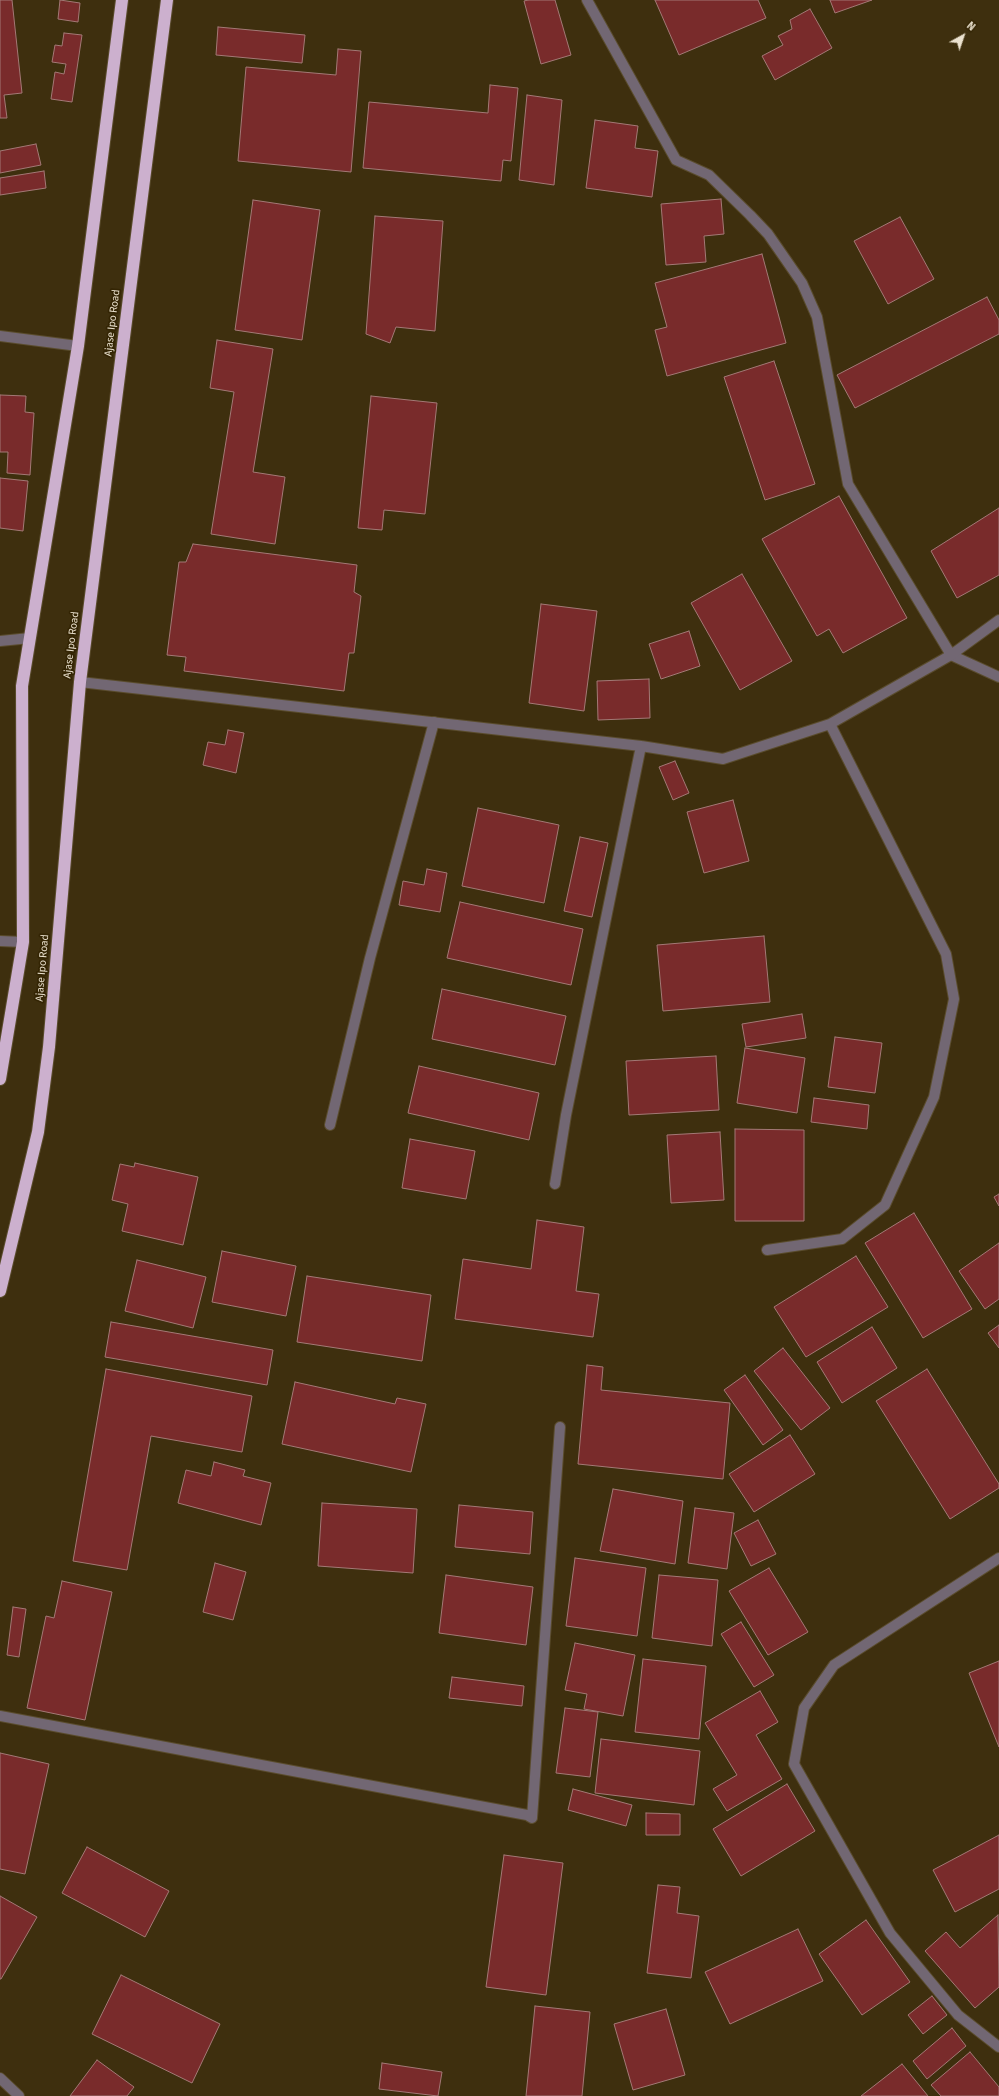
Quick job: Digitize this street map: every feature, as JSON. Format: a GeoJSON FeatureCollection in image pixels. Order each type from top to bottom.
{"type":"FeatureCollection","features":[{"type":"Feature","properties":{"kind":"highway","name":"Ajase Ipo Road"},"geometry":{"type":"LineString","coordinates":[[0,1079],[23,942],[22,686],[78,346],[122,0]]}},
{"type":"Feature","properties":{"kind":"highway","name":"Ajase Ipo Road"},"geometry":{"type":"LineString","coordinates":[[0,1291],[38,1132],[49,1047],[80,682],[166,0]]}},
{"type":"Feature","properties":{"kind":"street"},"geometry":{"type":"LineString","coordinates":[[587,0],[676,160],[709,175],[740,204],[768,234],[802,283],[817,317],[848,484],[951,655],[999,677]]}},
{"type":"Feature","properties":{"kind":"street"},"geometry":{"type":"LineString","coordinates":[[0,336],[78,346]]}},
{"type":"Feature","properties":{"kind":"street"},"geometry":{"type":"LineString","coordinates":[[80,682],[641,746],[723,759],[830,724],[951,655],[999,620]]}},
{"type":"Feature","properties":{"kind":"street"},"geometry":{"type":"LineString","coordinates":[[0,641],[30,638]]}},
{"type":"Feature","properties":{"kind":"street"},"geometry":{"type":"LineString","coordinates":[[330,1126],[370,958],[434,722]]}},
{"type":"Feature","properties":{"kind":"street"},"geometry":{"type":"LineString","coordinates":[[766,1250],[842,1239],[885,1205],[934,1097],[954,999],[946,954],[830,724]]}},
{"type":"Feature","properties":{"kind":"street"},"geometry":{"type":"LineString","coordinates":[[555,1184],[566,1115],[641,746]]}},
{"type":"Feature","properties":{"kind":"street"},"geometry":{"type":"LineString","coordinates":[[0,941],[23,942]]}},
{"type":"Feature","properties":{"kind":"street"},"geometry":{"type":"LineString","coordinates":[[0,1716],[519,1813],[532,1818],[560,1428]]}},
{"type":"Feature","properties":{"kind":"street"},"geometry":{"type":"LineString","coordinates":[[999,1558],[834,1665],[804,1708],[794,1764],[890,1933],[958,2015],[999,2047]]}},
{"type":"Feature","properties":{"kind":"street"},"geometry":{"type":"LineString","coordinates":[[0,2078],[19,2096]]}},
{"type":"Feature","properties":{"kind":"building"},"geometry":{"type":"Polygon","coordinates":[[[0,0],[12,0],[22,93],[4,95],[7,118],[0,118],[0,0]]]}},
{"type":"Feature","properties":{"kind":"building"},"geometry":{"type":"Polygon","coordinates":[[[60,0],[80,3],[78,22],[58,19],[60,0]]]}},
{"type":"Feature","properties":{"kind":"building"},"geometry":{"type":"Polygon","coordinates":[[[555,0],[571,55],[541,64],[524,1],[555,0]]]}},
{"type":"Feature","properties":{"kind":"building"},"geometry":{"type":"Polygon","coordinates":[[[655,0],[758,0],[766,18],[679,55],[655,0]]]}},
{"type":"Feature","properties":{"kind":"building"},"geometry":{"type":"Polygon","coordinates":[[[830,0],[872,0],[835,13],[830,0]]]}},
{"type":"Feature","properties":{"kind":"building"},"geometry":{"type":"Polygon","coordinates":[[[810,9],[832,48],[775,80],[762,56],[783,45],[778,36],[792,29],[790,20],[810,9]]]}},
{"type":"Feature","properties":{"kind":"building"},"geometry":{"type":"Polygon","coordinates":[[[218,27],[305,35],[302,63],[216,55],[218,27]]]}},
{"type":"Feature","properties":{"kind":"building"},"geometry":{"type":"Polygon","coordinates":[[[64,33],[82,35],[72,102],[51,99],[55,72],[64,74],[66,64],[52,62],[55,45],[62,46],[64,33]]]}},
{"type":"Feature","properties":{"kind":"building"},"geometry":{"type":"Polygon","coordinates":[[[338,49],[361,51],[351,172],[238,161],[246,67],[336,75],[338,49]]]}},
{"type":"Feature","properties":{"kind":"building"},"geometry":{"type":"Polygon","coordinates":[[[490,85],[518,88],[511,161],[503,160],[501,181],[363,168],[369,102],[488,113],[490,85]]]}},
{"type":"Feature","properties":{"kind":"building"},"geometry":{"type":"Polygon","coordinates":[[[527,95],[562,100],[554,185],[519,180],[527,95]]]}},
{"type":"Feature","properties":{"kind":"building"},"geometry":{"type":"Polygon","coordinates":[[[595,120],[638,126],[635,148],[658,151],[652,197],[586,188],[595,120]]]}},
{"type":"Feature","properties":{"kind":"building"},"geometry":{"type":"Polygon","coordinates":[[[36,144],[41,165],[0,173],[0,151],[36,144]]]}},
{"type":"Feature","properties":{"kind":"building"},"geometry":{"type":"Polygon","coordinates":[[[44,171],[46,188],[0,195],[0,178],[44,171]]]}},
{"type":"Feature","properties":{"kind":"building"},"geometry":{"type":"Polygon","coordinates":[[[721,199],[724,234],[704,236],[706,262],[666,265],[661,204],[721,199]]]}},
{"type":"Feature","properties":{"kind":"building"},"geometry":{"type":"Polygon","coordinates":[[[253,200],[320,210],[302,340],[235,330],[253,200]]]}},
{"type":"Feature","properties":{"kind":"building"},"geometry":{"type":"Polygon","coordinates":[[[375,216],[443,221],[435,331],[396,327],[390,343],[366,334],[375,216]]]}},
{"type":"Feature","properties":{"kind":"building"},"geometry":{"type":"Polygon","coordinates":[[[900,217],[934,279],[888,304],[854,241],[900,217]]]}},
{"type":"Feature","properties":{"kind":"building"},"geometry":{"type":"Polygon","coordinates":[[[762,254],[786,343],[667,376],[655,330],[667,327],[655,283],[762,254]]]}},
{"type":"Feature","properties":{"kind":"building"},"geometry":{"type":"Polygon","coordinates":[[[987,297],[999,320],[999,334],[855,408],[837,375],[987,297]]]}},
{"type":"Feature","properties":{"kind":"building"},"geometry":{"type":"Polygon","coordinates":[[[217,340],[273,349],[253,472],[285,477],[275,544],[211,534],[234,392],[210,388],[217,340]]]}},
{"type":"Feature","properties":{"kind":"building"},"geometry":{"type":"Polygon","coordinates":[[[774,361],[815,484],[765,500],[724,377],[774,361]]]}},
{"type":"Feature","properties":{"kind":"building"},"geometry":{"type":"Polygon","coordinates":[[[0,395],[26,396],[25,412],[34,413],[30,475],[7,473],[8,452],[0,452],[0,395]]]}},
{"type":"Feature","properties":{"kind":"building"},"geometry":{"type":"Polygon","coordinates":[[[371,396],[437,403],[425,514],[384,510],[382,530],[358,528],[371,396]]]}},
{"type":"Feature","properties":{"kind":"building"},"geometry":{"type":"Polygon","coordinates":[[[0,478],[28,481],[23,531],[0,528],[0,478]]]}},
{"type":"Feature","properties":{"kind":"building"},"geometry":{"type":"Polygon","coordinates":[[[839,496],[907,618],[843,653],[829,629],[817,636],[762,539],[839,496]]]}},
{"type":"Feature","properties":{"kind":"building"},"geometry":{"type":"Polygon","coordinates":[[[999,508],[999,575],[957,598],[931,551],[999,508]]]}},
{"type":"Feature","properties":{"kind":"building"},"geometry":{"type":"Polygon","coordinates":[[[193,544],[357,565],[354,592],[361,596],[354,653],[349,653],[344,691],[184,671],[186,657],[167,655],[179,562],[186,562],[193,544]]]}},
{"type":"Feature","properties":{"kind":"building"},"geometry":{"type":"Polygon","coordinates":[[[742,574],[792,661],[740,690],[691,603],[742,574]]]}},
{"type":"Feature","properties":{"kind":"building"},"geometry":{"type":"Polygon","coordinates":[[[541,604],[597,611],[584,711],[529,703],[541,604]]]}},
{"type":"Feature","properties":{"kind":"building"},"geometry":{"type":"Polygon","coordinates":[[[689,631],[700,666],[661,679],[649,644],[689,631]]]}},
{"type":"Feature","properties":{"kind":"building"},"geometry":{"type":"Polygon","coordinates":[[[649,679],[650,718],[598,720],[597,681],[649,679]]]}},
{"type":"Feature","properties":{"kind":"building"},"geometry":{"type":"Polygon","coordinates":[[[228,730],[244,733],[236,773],[203,765],[208,742],[225,745],[228,730]]]}},
{"type":"Feature","properties":{"kind":"building"},"geometry":{"type":"Polygon","coordinates":[[[675,761],[689,793],[673,800],[659,767],[675,761]]]}},
{"type":"Feature","properties":{"kind":"building"},"geometry":{"type":"Polygon","coordinates":[[[733,800],[749,861],[704,873],[687,812],[733,800]]]}},
{"type":"Feature","properties":{"kind":"building"},"geometry":{"type":"Polygon","coordinates":[[[478,808],[559,825],[544,903],[462,886],[478,808]]]}},
{"type":"Feature","properties":{"kind":"building"},"geometry":{"type":"Polygon","coordinates":[[[580,837],[608,843],[592,917],[564,911],[580,837]]]}},
{"type":"Feature","properties":{"kind":"building"},"geometry":{"type":"Polygon","coordinates":[[[427,869],[447,873],[440,912],[399,905],[403,881],[424,885],[427,869]]]}},
{"type":"Feature","properties":{"kind":"building"},"geometry":{"type":"Polygon","coordinates":[[[460,902],[583,929],[571,985],[447,958],[460,902]]]}},
{"type":"Feature","properties":{"kind":"building"},"geometry":{"type":"Polygon","coordinates":[[[764,936],[770,1002],[663,1011],[657,945],[764,936]]]}},
{"type":"Feature","properties":{"kind":"building"},"geometry":{"type":"Polygon","coordinates":[[[442,989],[566,1016],[555,1065],[432,1039],[442,989]]]}},
{"type":"Feature","properties":{"kind":"building"},"geometry":{"type":"Polygon","coordinates":[[[802,1014],[806,1038],[746,1047],[742,1024],[802,1014]]]}},
{"type":"Feature","properties":{"kind":"building"},"geometry":{"type":"Polygon","coordinates":[[[835,1037],[882,1043],[875,1093],[828,1087],[835,1037]]]}},
{"type":"Feature","properties":{"kind":"building"},"geometry":{"type":"Polygon","coordinates":[[[745,1048],[805,1058],[797,1113],[737,1103],[745,1048]]]}},
{"type":"Feature","properties":{"kind":"building"},"geometry":{"type":"Polygon","coordinates":[[[716,1056],[719,1110],[629,1115],[626,1061],[716,1056]]]}},
{"type":"Feature","properties":{"kind":"building"},"geometry":{"type":"Polygon","coordinates":[[[419,1066],[539,1093],[529,1140],[408,1113],[419,1066]]]}},
{"type":"Feature","properties":{"kind":"building"},"geometry":{"type":"Polygon","coordinates":[[[814,1098],[869,1105],[867,1129],[811,1122],[814,1098]]]}},
{"type":"Feature","properties":{"kind":"building"},"geometry":{"type":"Polygon","coordinates":[[[735,1129],[804,1130],[804,1221],[735,1221],[735,1129]]]}},
{"type":"Feature","properties":{"kind":"building"},"geometry":{"type":"Polygon","coordinates":[[[720,1132],[724,1200],[671,1203],[667,1135],[720,1132]]]}},
{"type":"Feature","properties":{"kind":"building"},"geometry":{"type":"Polygon","coordinates":[[[410,1139],[475,1151],[466,1199],[402,1188],[410,1139]]]}},
{"type":"Feature","properties":{"kind":"building"},"geometry":{"type":"Polygon","coordinates":[[[135,1163],[198,1177],[183,1245],[122,1231],[128,1204],[112,1200],[120,1164],[134,1167],[135,1163]]]}},
{"type":"Feature","properties":{"kind":"building"},"geometry":{"type":"Polygon","coordinates":[[[999,1194],[999,1206],[994,1197],[999,1194]]]}},
{"type":"Feature","properties":{"kind":"building"},"geometry":{"type":"Polygon","coordinates":[[[914,1213],[972,1309],[923,1338],[865,1243],[914,1213]]]}},
{"type":"Feature","properties":{"kind":"building"},"geometry":{"type":"Polygon","coordinates":[[[537,1220],[584,1227],[576,1291],[599,1294],[593,1337],[455,1319],[463,1259],[531,1269],[537,1220]]]}},
{"type":"Feature","properties":{"kind":"building"},"geometry":{"type":"Polygon","coordinates":[[[999,1243],[999,1299],[985,1309],[959,1271],[999,1243]]]}},
{"type":"Feature","properties":{"kind":"building"},"geometry":{"type":"Polygon","coordinates":[[[222,1251],[296,1266],[286,1316],[212,1302],[222,1251]]]}},
{"type":"Feature","properties":{"kind":"building"},"geometry":{"type":"Polygon","coordinates":[[[856,1256],[888,1307],[806,1357],[774,1307],[856,1256]]]}},
{"type":"Feature","properties":{"kind":"building"},"geometry":{"type":"Polygon","coordinates":[[[137,1260],[206,1277],[193,1328],[125,1311],[137,1260]]]}},
{"type":"Feature","properties":{"kind":"building"},"geometry":{"type":"Polygon","coordinates":[[[307,1276],[431,1295],[422,1361],[297,1342],[307,1276]]]}},
{"type":"Feature","properties":{"kind":"building"},"geometry":{"type":"Polygon","coordinates":[[[111,1322],[273,1350],[267,1385],[105,1357],[111,1322]]]}},
{"type":"Feature","properties":{"kind":"building"},"geometry":{"type":"Polygon","coordinates":[[[999,1325],[999,1348],[988,1333],[999,1325]]]}},
{"type":"Feature","properties":{"kind":"building"},"geometry":{"type":"Polygon","coordinates":[[[872,1327],[897,1368],[842,1403],[817,1362],[872,1327]]]}},
{"type":"Feature","properties":{"kind":"building"},"geometry":{"type":"Polygon","coordinates":[[[783,1348],[830,1408],[801,1430],[754,1371],[783,1348]]]}},
{"type":"Feature","properties":{"kind":"building"},"geometry":{"type":"Polygon","coordinates":[[[587,1365],[603,1367],[601,1390],[730,1403],[723,1479],[578,1464],[587,1365]]]}},
{"type":"Feature","properties":{"kind":"building"},"geometry":{"type":"Polygon","coordinates":[[[106,1369],[252,1396],[242,1452],[151,1436],[127,1570],[73,1561],[106,1369]]]}},
{"type":"Feature","properties":{"kind":"building"},"geometry":{"type":"Polygon","coordinates":[[[927,1369],[999,1484],[999,1488],[950,1519],[876,1401],[927,1369]]]}},
{"type":"Feature","properties":{"kind":"building"},"geometry":{"type":"Polygon","coordinates":[[[745,1375],[783,1430],[763,1445],[724,1390],[745,1375]]]}},
{"type":"Feature","properties":{"kind":"building"},"geometry":{"type":"Polygon","coordinates":[[[295,1382],[395,1404],[397,1398],[426,1404],[411,1472],[282,1444],[295,1382]]]}},
{"type":"Feature","properties":{"kind":"building"},"geometry":{"type":"Polygon","coordinates":[[[790,1435],[815,1474],[754,1512],[729,1474],[790,1435]]]}},
{"type":"Feature","properties":{"kind":"building"},"geometry":{"type":"Polygon","coordinates":[[[214,1462],[245,1470],[243,1476],[271,1483],[261,1525],[178,1503],[186,1470],[211,1476],[214,1462]]]}},
{"type":"Feature","properties":{"kind":"building"},"geometry":{"type":"Polygon","coordinates":[[[613,1489],[683,1501],[675,1564],[600,1551],[613,1489]]]}},
{"type":"Feature","properties":{"kind":"building"},"geometry":{"type":"Polygon","coordinates":[[[322,1503],[417,1509],[413,1573],[318,1566],[322,1503]]]}},
{"type":"Feature","properties":{"kind":"building"},"geometry":{"type":"Polygon","coordinates":[[[459,1505],[533,1512],[530,1554],[455,1547],[459,1505]]]}},
{"type":"Feature","properties":{"kind":"building"},"geometry":{"type":"Polygon","coordinates":[[[695,1508],[734,1513],[727,1569],[688,1563],[695,1508]]]}},
{"type":"Feature","properties":{"kind":"building"},"geometry":{"type":"Polygon","coordinates":[[[758,1520],[776,1554],[751,1566],[734,1533],[758,1520]]]}},
{"type":"Feature","properties":{"kind":"building"},"geometry":{"type":"Polygon","coordinates":[[[575,1558],[646,1568],[637,1636],[566,1626],[575,1558]]]}},
{"type":"Feature","properties":{"kind":"building"},"geometry":{"type":"Polygon","coordinates":[[[215,1563],[246,1572],[233,1620],[203,1612],[215,1563]]]}},
{"type":"Feature","properties":{"kind":"building"},"geometry":{"type":"Polygon","coordinates":[[[769,1568],[808,1632],[768,1655],[729,1591],[769,1568]]]}},
{"type":"Feature","properties":{"kind":"building"},"geometry":{"type":"Polygon","coordinates":[[[446,1575],[533,1587],[526,1645],[439,1633],[446,1575]]]}},
{"type":"Feature","properties":{"kind":"building"},"geometry":{"type":"Polygon","coordinates":[[[659,1575],[718,1580],[712,1646],[652,1638],[659,1575]]]}},
{"type":"Feature","properties":{"kind":"building"},"geometry":{"type":"Polygon","coordinates":[[[62,1581],[112,1592],[85,1720],[27,1708],[46,1616],[54,1618],[62,1581]]]}},
{"type":"Feature","properties":{"kind":"building"},"geometry":{"type":"Polygon","coordinates":[[[13,1607],[26,1609],[19,1657],[7,1655],[13,1607]]]}},
{"type":"Feature","properties":{"kind":"building"},"geometry":{"type":"Polygon","coordinates":[[[741,1622],[774,1675],[754,1687],[721,1634],[741,1622]]]}},
{"type":"Feature","properties":{"kind":"building"},"geometry":{"type":"Polygon","coordinates":[[[575,1643],[635,1655],[623,1716],[584,1709],[587,1694],[565,1690],[575,1643]]]}},
{"type":"Feature","properties":{"kind":"building"},"geometry":{"type":"Polygon","coordinates":[[[643,1659],[706,1666],[699,1739],[635,1732],[643,1659]]]}},
{"type":"Feature","properties":{"kind":"building"},"geometry":{"type":"Polygon","coordinates":[[[999,1661],[999,1747],[969,1673],[999,1661]]]}},
{"type":"Feature","properties":{"kind":"building"},"geometry":{"type":"Polygon","coordinates":[[[452,1677],[524,1686],[522,1706],[449,1698],[452,1677]]]}},
{"type":"Feature","properties":{"kind":"building"},"geometry":{"type":"Polygon","coordinates":[[[760,1691],[778,1722],[756,1735],[782,1779],[727,1811],[713,1789],[737,1775],[705,1723],[760,1691]]]}},
{"type":"Feature","properties":{"kind":"building"},"geometry":{"type":"Polygon","coordinates":[[[565,1708],[598,1712],[590,1777],[556,1773],[565,1708]]]}},
{"type":"Feature","properties":{"kind":"building"},"geometry":{"type":"Polygon","coordinates":[[[601,1739],[700,1751],[694,1805],[595,1793],[601,1739]]]}},
{"type":"Feature","properties":{"kind":"building"},"geometry":{"type":"Polygon","coordinates":[[[0,1753],[49,1764],[25,1874],[0,1869],[0,1753]]]}},
{"type":"Feature","properties":{"kind":"building"},"geometry":{"type":"Polygon","coordinates":[[[787,1784],[815,1831],[741,1876],[713,1829],[787,1784]]]}},
{"type":"Feature","properties":{"kind":"building"},"geometry":{"type":"Polygon","coordinates":[[[573,1789],[632,1805],[626,1826],[568,1810],[573,1789]]]}},
{"type":"Feature","properties":{"kind":"building"},"geometry":{"type":"Polygon","coordinates":[[[646,1813],[680,1814],[680,1835],[646,1835],[646,1813]]]}},
{"type":"Feature","properties":{"kind":"building"},"geometry":{"type":"Polygon","coordinates":[[[999,1835],[999,1889],[955,1912],[933,1870],[999,1835]]]}},
{"type":"Feature","properties":{"kind":"building"},"geometry":{"type":"Polygon","coordinates":[[[87,1847],[169,1891],[145,1937],[62,1893],[87,1847]]]}},
{"type":"Feature","properties":{"kind":"building"},"geometry":{"type":"Polygon","coordinates":[[[504,1855],[563,1863],[546,1995],[486,1987],[504,1855]]]}},
{"type":"Feature","properties":{"kind":"building"},"geometry":{"type":"Polygon","coordinates":[[[658,1885],[680,1887],[677,1913],[699,1916],[691,1978],[647,1973],[658,1885]]]}},
{"type":"Feature","properties":{"kind":"building"},"geometry":{"type":"Polygon","coordinates":[[[0,1896],[37,1917],[1,1979],[0,1979],[0,1896]]]}},
{"type":"Feature","properties":{"kind":"building"},"geometry":{"type":"Polygon","coordinates":[[[998,1915],[999,1987],[975,2008],[925,1951],[946,1932],[960,1948],[998,1915]]]}},
{"type":"Feature","properties":{"kind":"building"},"geometry":{"type":"Polygon","coordinates":[[[866,1920],[910,1982],[862,2015],[819,1954],[866,1920]]]}},
{"type":"Feature","properties":{"kind":"building"},"geometry":{"type":"Polygon","coordinates":[[[798,1929],[823,1981],[730,2024],[705,1972],[798,1929]]]}},
{"type":"Feature","properties":{"kind":"building"},"geometry":{"type":"Polygon","coordinates":[[[121,1975],[220,2024],[192,2083],[92,2034],[121,1975]]]}},
{"type":"Feature","properties":{"kind":"building"},"geometry":{"type":"Polygon","coordinates":[[[932,1996],[947,2015],[923,2034],[908,2015],[932,1996]]]}},
{"type":"Feature","properties":{"kind":"building"},"geometry":{"type":"Polygon","coordinates":[[[535,2006],[590,2012],[582,2096],[526,2096],[535,2006]]]}},
{"type":"Feature","properties":{"kind":"building"},"geometry":{"type":"Polygon","coordinates":[[[666,2009],[685,2075],[633,2090],[614,2024],[666,2009]]]}},
{"type":"Feature","properties":{"kind":"building"},"geometry":{"type":"Polygon","coordinates":[[[952,2028],[966,2046],[927,2079],[913,2061],[952,2028]]]}},
{"type":"Feature","properties":{"kind":"building"},"geometry":{"type":"Polygon","coordinates":[[[970,2052],[999,2087],[999,2096],[941,2096],[931,2085],[970,2052]]]}},
{"type":"Feature","properties":{"kind":"building"},"geometry":{"type":"Polygon","coordinates":[[[97,2060],[134,2087],[127,2096],[70,2096],[97,2060]]]}},
{"type":"Feature","properties":{"kind":"building"},"geometry":{"type":"Polygon","coordinates":[[[382,2063],[442,2072],[438,2096],[379,2089],[382,2063]]]}},
{"type":"Feature","properties":{"kind":"building"},"geometry":{"type":"Polygon","coordinates":[[[902,2064],[928,2096],[861,2096],[902,2064]]]}}]}
